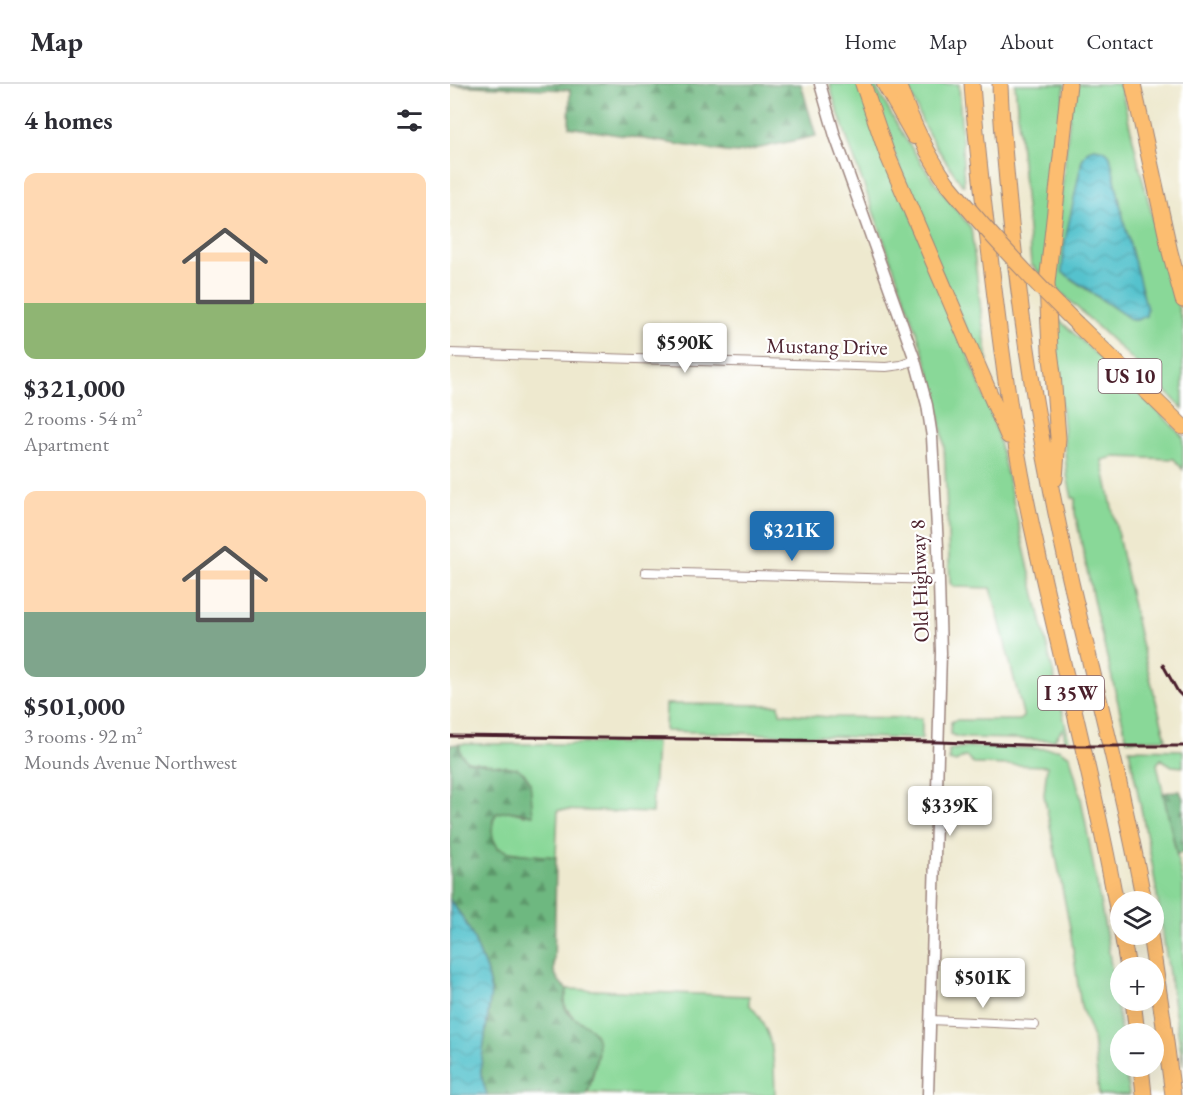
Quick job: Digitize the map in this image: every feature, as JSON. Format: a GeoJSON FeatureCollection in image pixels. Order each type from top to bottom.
{"type":"FeatureCollection","features":[{"type":"Feature","properties":{"kind":"highway"},"geometry":{"type":"LineString","coordinates":[[863,84],[887,154],[1019,462]]}},
{"type":"Feature","properties":{"kind":"highway"},"geometry":{"type":"LineString","coordinates":[[884,84],[912,134],[943,178]]}},
{"type":"Feature","properties":{"kind":"highway","name":"US 10"},"geometry":{"type":"LineString","coordinates":[[898,84],[926,152],[943,178],[987,231],[1009,256],[1183,427]]}},
{"type":"Feature","properties":{"kind":"highway","name":"I 35W"},"geometry":{"type":"LineString","coordinates":[[972,84],[999,334],[1019,462],[1093,786],[1113,891]]}},
{"type":"Feature","properties":{"kind":"highway","name":"I 35W"},"geometry":{"type":"LineString","coordinates":[[1000,84],[1015,265],[1037,416],[1070,580],[1128,819],[1142,891]]}},
{"type":"Feature","properties":{"kind":"highway"},"geometry":{"type":"LineString","coordinates":[[1053,497],[1058,438],[1050,351],[1047,283],[1069,84]]}},
{"type":"Feature","properties":{"kind":"highway"},"geometry":{"type":"LineString","coordinates":[[1133,84],[1170,252],[1183,300]]}},
{"type":"Feature","properties":{"kind":"highway"},"geometry":{"type":"LineString","coordinates":[[1152,945],[1175,1095]]}},
{"type":"Feature","properties":{"kind":"highway"},"geometry":{"type":"LineString","coordinates":[[1142,1077],[1144,1095]]}},
{"type":"Feature","properties":{"kind":"street","name":"Old Highway 8"},"geometry":{"type":"LineString","coordinates":[[820,84],[835,136],[915,360],[927,405],[932,437],[939,580],[940,685],[928,1095]]}},
{"type":"Feature","properties":{"kind":"street","name":"Mustang Drive"},"geometry":{"type":"LineString","coordinates":[[450,353],[862,367],[886,367],[915,360]]}},
{"type":"Feature","properties":{"kind":"street"},"geometry":{"type":"LineString","coordinates":[[645,572],[939,580]]}},
{"type":"Feature","properties":{"kind":"street"},"geometry":{"type":"LineString","coordinates":[[931,1020],[1035,1024]]}},
{"type":"Feature","properties":{"kind":"green space"},"geometry":{"type":"Polygon","coordinates":[[[450,84],[801,84],[816,136],[737,153],[726,152],[569,127],[570,90],[450,84]]]}},
{"type":"Feature","properties":{"kind":"green space"},"geometry":{"type":"Polygon","coordinates":[[[830,84],[859,84],[978,379],[997,432],[1069,740],[1065,740],[1063,728],[1054,740],[969,738],[950,734],[951,722],[955,720],[1019,720],[1023,714],[991,588],[955,587],[950,583],[944,445],[936,394],[917,332],[850,147],[830,84]]]}},
{"type":"Feature","properties":{"kind":"green space"},"geometry":{"type":"Polygon","coordinates":[[[868,84],[874,84],[903,135],[931,177],[971,228],[988,360],[980,361],[933,255],[868,84]]]}},
{"type":"Feature","properties":{"kind":"green space"},"geometry":{"type":"Polygon","coordinates":[[[907,84],[959,84],[964,185],[924,126],[907,84]]]}},
{"type":"Feature","properties":{"kind":"green space"},"geometry":{"type":"Polygon","coordinates":[[[1015,84],[1065,84],[1044,278],[1031,264],[1015,84]]]}},
{"type":"Feature","properties":{"kind":"green space"},"geometry":{"type":"Polygon","coordinates":[[[1073,84],[1120,84],[1142,177],[1183,324],[1183,409],[1052,284],[1073,84]],[[1094,148],[1071,279],[1132,320],[1124,222],[1110,156],[1103,150],[1094,148]]]}},
{"type":"Feature","properties":{"kind":"green space"},"geometry":{"type":"Polygon","coordinates":[[[1054,315],[1183,437],[1183,470],[1174,459],[1114,457],[1102,460],[1140,639],[1166,739],[1127,740],[1095,608],[1075,513],[1075,498],[1072,498],[1067,475],[1054,315]]]}},
{"type":"Feature","properties":{"kind":"green space"},"geometry":{"type":"Polygon","coordinates":[[[666,704],[779,705],[780,713],[829,717],[922,718],[922,739],[665,731],[666,704]]]}},
{"type":"Feature","properties":{"kind":"green space"},"geometry":{"type":"Polygon","coordinates":[[[656,742],[652,813],[558,810],[556,857],[518,854],[498,847],[492,831],[497,813],[508,811],[525,815],[516,768],[467,761],[461,754],[459,744],[567,744],[656,742]]]}},
{"type":"Feature","properties":{"kind":"green space"},"geometry":{"type":"Polygon","coordinates":[[[459,744],[461,754],[467,761],[517,768],[530,782],[533,815],[508,811],[497,813],[493,820],[493,838],[498,848],[511,853],[556,857],[554,971],[559,981],[567,989],[565,1009],[593,1031],[598,1044],[598,1052],[586,1095],[487,1095],[481,1075],[481,1066],[491,992],[486,970],[473,937],[450,900],[450,745],[459,744]]]}},
{"type":"Feature","properties":{"kind":"green space"},"geometry":{"type":"Polygon","coordinates":[[[966,747],[1058,749],[1070,756],[1081,798],[1107,939],[1110,959],[1110,1011],[1118,1011],[1120,1023],[1110,1023],[1110,1077],[1126,1077],[1129,1095],[1099,1095],[1093,1038],[1081,1007],[1070,928],[1044,795],[1047,766],[974,764],[967,757],[956,762],[949,760],[949,750],[966,747]]]}},
{"type":"Feature","properties":{"kind":"green space"},"geometry":{"type":"Polygon","coordinates":[[[1129,749],[1183,750],[1183,767],[1172,766],[1161,759],[1157,764],[1183,884],[1183,1065],[1164,941],[1164,891],[1156,891],[1129,749]]]}},
{"type":"Feature","properties":{"kind":"green space"},"geometry":{"type":"Polygon","coordinates":[[[1180,791],[1183,799],[1183,852],[1177,855],[1163,793],[1180,791]]]}},
{"type":"Feature","properties":{"kind":"green space"},"geometry":{"type":"Polygon","coordinates":[[[567,989],[749,996],[749,1004],[764,1025],[771,1047],[775,1095],[587,1093],[598,1053],[580,1021],[574,1018],[564,1003],[567,989]]]}},
{"type":"Feature","properties":{"kind":"water"},"geometry":{"type":"Polygon","coordinates":[[[1094,148],[1105,151],[1110,156],[1124,222],[1147,309],[1146,316],[1137,320],[1132,320],[1062,272],[1064,246],[1082,160],[1088,150],[1094,148]]]}},
{"type":"Feature","properties":{"kind":"water"},"geometry":{"type":"Polygon","coordinates":[[[450,900],[473,937],[486,970],[491,992],[481,1066],[481,1075],[487,1095],[450,1095],[450,900]]]}},
{"type":"Feature","properties":{"kind":"railway"},"geometry":{"type":"LineString","coordinates":[[1163,665],[1183,697]]}},
{"type":"Feature","properties":{"kind":"railway"},"geometry":{"type":"LineString","coordinates":[[450,736],[1183,746]]}}]}
